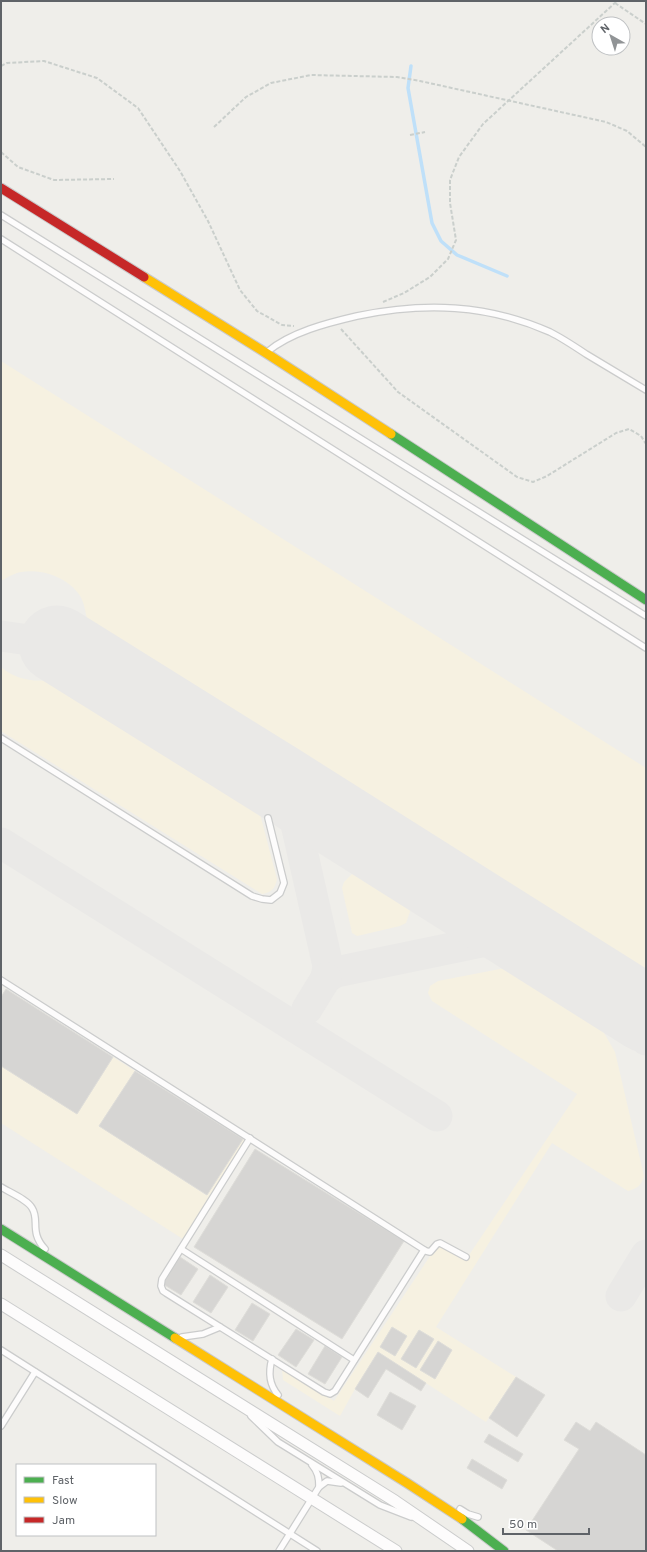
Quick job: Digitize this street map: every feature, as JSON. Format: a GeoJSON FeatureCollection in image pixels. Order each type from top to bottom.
{"type":"FeatureCollection","features":[{"type":"Feature","properties":{"kind":"street"},"geometry":{"type":"LineString","coordinates":[[1,188],[266,353],[646,600]]}},
{"type":"Feature","properties":{"kind":"street"},"geometry":{"type":"LineString","coordinates":[[1,1229],[407,1483],[504,1551]]}},
{"type":"Feature","properties":{"kind":"street"},"geometry":{"type":"LineString","coordinates":[[1,1255],[395,1501],[468,1551]]}},
{"type":"Feature","properties":{"kind":"street"},"geometry":{"type":"LineString","coordinates":[[1,1304],[396,1551]]}},
{"type":"Feature","properties":{"kind":"lane"},"geometry":{"type":"LineString","coordinates":[[1,215],[646,616]]}},
{"type":"Feature","properties":{"kind":"lane"},"geometry":{"type":"LineString","coordinates":[[1,239],[646,648]]}},
{"type":"Feature","properties":{"kind":"lane"},"geometry":{"type":"LineString","coordinates":[[266,353],[277,344],[312,329],[382,311],[417,307],[486,311],[519,320],[551,333],[646,390]]}},
{"type":"Feature","properties":{"kind":"lane"},"geometry":{"type":"LineString","coordinates":[[1,738],[252,896],[271,900],[280,894],[284,883],[268,818]]}},
{"type":"Feature","properties":{"kind":"lane"},"geometry":{"type":"LineString","coordinates":[[1,980],[424,1250],[430,1252],[437,1244],[440,1243],[466,1257]]}},
{"type":"Feature","properties":{"kind":"lane"},"geometry":{"type":"LineString","coordinates":[[250,1138],[162,1279],[161,1286],[164,1291],[324,1392],[330,1394],[335,1391],[424,1250]]}},
{"type":"Feature","properties":{"kind":"lane"},"geometry":{"type":"LineString","coordinates":[[1,1187],[33,1208],[35,1230],[38,1240],[62,1268]]}},
{"type":"Feature","properties":{"kind":"lane"},"geometry":{"type":"LineString","coordinates":[[181,1249],[354,1360]]}},
{"type":"Feature","properties":{"kind":"lane"},"geometry":{"type":"LineString","coordinates":[[170,1336],[192,1337],[220,1327]]}},
{"type":"Feature","properties":{"kind":"lane"},"geometry":{"type":"LineString","coordinates":[[1,1350],[317,1551]]}},
{"type":"Feature","properties":{"kind":"lane"},"geometry":{"type":"LineString","coordinates":[[272,1359],[269,1369],[271,1382],[276,1392],[289,1410]]}},
{"type":"Feature","properties":{"kind":"lane"},"geometry":{"type":"LineString","coordinates":[[1,1426],[35,1372]]}},
{"type":"Feature","properties":{"kind":"lane"},"geometry":{"type":"LineString","coordinates":[[238,1403],[278,1442],[380,1505],[430,1524]]}},
{"type":"Feature","properties":{"kind":"lane"},"geometry":{"type":"LineString","coordinates":[[306,1459],[316,1469],[319,1478],[319,1487]]}},
{"type":"Feature","properties":{"kind":"lane"},"geometry":{"type":"LineString","coordinates":[[278,1551],[319,1487],[327,1481],[336,1481],[347,1484]]}},
{"type":"Feature","properties":{"kind":"lane"},"geometry":{"type":"LineString","coordinates":[[407,1483],[449,1503]]}},
{"type":"Feature","properties":{"kind":"lane"},"geometry":{"type":"LineString","coordinates":[[456,1506],[468,1514],[478,1517]]}},
{"type":"Feature","properties":{"kind":"path"},"geometry":{"type":"LineString","coordinates":[[383,302],[404,293],[430,276],[448,259],[456,240],[450,203],[450,180],[459,157],[482,124],[616,2],[646,24]]}},
{"type":"Feature","properties":{"kind":"path"},"geometry":{"type":"LineString","coordinates":[[1,66],[7,63],[44,61],[97,78],[138,108],[180,171],[205,215],[240,290],[257,311],[282,325],[312,329]]}},
{"type":"Feature","properties":{"kind":"path"},"geometry":{"type":"LineString","coordinates":[[214,127],[246,97],[272,83],[311,75],[396,77],[606,122],[628,131],[646,148]]}},
{"type":"Feature","properties":{"kind":"path"},"geometry":{"type":"LineString","coordinates":[[410,135],[425,132]]}},
{"type":"Feature","properties":{"kind":"path"},"geometry":{"type":"LineString","coordinates":[[1,152],[18,166],[54,180],[114,179]]}},
{"type":"Feature","properties":{"kind":"path"},"geometry":{"type":"LineString","coordinates":[[335,322],[398,392],[517,477],[533,482],[547,476],[616,433],[629,429],[641,436],[646,444]]}},
{"type":"Feature","properties":{"kind":"sand"},"geometry":{"type":"Polygon","coordinates":[[[1,361],[646,768],[646,972],[87,619],[82,599],[73,587],[60,578],[44,573],[29,571],[16,573],[1,581],[1,361]]]}},
{"type":"Feature","properties":{"kind":"sand"},"geometry":{"type":"Polygon","coordinates":[[[1,667],[6,671],[24,679],[49,680],[260,814],[277,879],[272,890],[262,894],[1,731],[1,667]]]}},
{"type":"Feature","properties":{"kind":"sand"},"geometry":{"type":"Polygon","coordinates":[[[354,872],[411,909],[406,923],[400,926],[357,936],[352,933],[342,888],[344,882],[354,872]]]}},
{"type":"Feature","properties":{"kind":"sand"},"geometry":{"type":"Polygon","coordinates":[[[505,968],[603,1031],[615,1052],[644,1176],[643,1179],[639,1186],[628,1191],[552,1143],[436,1327],[516,1377],[486,1422],[378,1352],[340,1416],[283,1380],[282,1369],[334,1401],[438,1244],[467,1258],[577,1094],[432,1001],[428,993],[430,986],[438,981],[505,968]]]}},
{"type":"Feature","properties":{"kind":"sand"},"geometry":{"type":"Polygon","coordinates":[[[113,1057],[135,1071],[99,1126],[206,1195],[243,1139],[247,1142],[186,1241],[1,1123],[1,1066],[77,1114],[113,1057]]]}},
{"type":"Feature","properties":{"kind":"building"},"geometry":{"type":"Polygon","coordinates":[[[6,989],[113,1057],[77,1114],[1,1066],[1,997],[6,989]]]}},
{"type":"Feature","properties":{"kind":"building"},"geometry":{"type":"Polygon","coordinates":[[[135,1071],[243,1139],[207,1195],[99,1126],[135,1071]]]}},
{"type":"Feature","properties":{"kind":"building"},"geometry":{"type":"Polygon","coordinates":[[[255,1149],[404,1241],[342,1339],[194,1247],[255,1149]]]}},
{"type":"Feature","properties":{"kind":"building"},"geometry":{"type":"Polygon","coordinates":[[[180,1257],[198,1269],[181,1295],[163,1284],[180,1257]]]}},
{"type":"Feature","properties":{"kind":"building"},"geometry":{"type":"Polygon","coordinates":[[[210,1275],[228,1287],[211,1313],[193,1302],[210,1275]]]}},
{"type":"Feature","properties":{"kind":"building"},"geometry":{"type":"Polygon","coordinates":[[[252,1303],[270,1314],[253,1341],[235,1330],[252,1303]]]}},
{"type":"Feature","properties":{"kind":"building"},"geometry":{"type":"Polygon","coordinates":[[[392,1327],[407,1336],[395,1356],[380,1347],[392,1327]]]}},
{"type":"Feature","properties":{"kind":"building"},"geometry":{"type":"Polygon","coordinates":[[[296,1329],[314,1340],[296,1367],[278,1355],[296,1329]]]}},
{"type":"Feature","properties":{"kind":"building"},"geometry":{"type":"Polygon","coordinates":[[[419,1330],[434,1339],[416,1368],[401,1359],[419,1330]]]}},
{"type":"Feature","properties":{"kind":"building"},"geometry":{"type":"Polygon","coordinates":[[[438,1341],[452,1350],[435,1379],[420,1370],[438,1341]]]}},
{"type":"Feature","properties":{"kind":"building"},"geometry":{"type":"Polygon","coordinates":[[[325,1346],[342,1357],[325,1384],[308,1374],[325,1346]]]}},
{"type":"Feature","properties":{"kind":"building"},"geometry":{"type":"Polygon","coordinates":[[[378,1352],[426,1383],[421,1391],[386,1369],[368,1398],[355,1389],[378,1352]]]}},
{"type":"Feature","properties":{"kind":"building"},"geometry":{"type":"Polygon","coordinates":[[[516,1377],[545,1395],[517,1437],[489,1418],[516,1377]]]}},
{"type":"Feature","properties":{"kind":"building"},"geometry":{"type":"Polygon","coordinates":[[[390,1392],[416,1406],[402,1430],[377,1415],[390,1392]]]}},
{"type":"Feature","properties":{"kind":"building"},"geometry":{"type":"Polygon","coordinates":[[[576,1422],[590,1431],[596,1422],[646,1455],[646,1551],[558,1551],[526,1530],[579,1449],[564,1440],[576,1422]]]}},
{"type":"Feature","properties":{"kind":"building"},"geometry":{"type":"Polygon","coordinates":[[[489,1434],[523,1454],[518,1462],[484,1442],[489,1434]]]}},
{"type":"Feature","properties":{"kind":"building"},"geometry":{"type":"Polygon","coordinates":[[[472,1459],[507,1480],[502,1489],[467,1468],[472,1459]]]}},
{"type":"Feature","properties":{"kind":"waterway"},"geometry":{"type":"LineString","coordinates":[[411,66],[408,88],[432,223],[441,241],[457,255],[507,276]]}},
{"type":"Feature","properties":{"kind":"taxiway"},"geometry":{"type":"LineString","coordinates":[[1,636],[57,644]]}},
{"type":"Feature","properties":{"kind":"taxiway"},"geometry":{"type":"LineString","coordinates":[[280,783],[290,803],[296,824],[328,966],[326,978],[336,972],[503,937],[527,939]]}},
{"type":"Feature","properties":{"kind":"taxiway"},"geometry":{"type":"LineString","coordinates":[[1,843],[437,1116]]}},
{"type":"Feature","properties":{"kind":"taxiway"},"geometry":{"type":"LineString","coordinates":[[307,1009],[326,978]]}},
{"type":"Feature","properties":{"kind":"taxiway"},"geometry":{"type":"LineString","coordinates":[[614,994],[638,1020],[646,1040]]}},
{"type":"Feature","properties":{"kind":"taxiway"},"geometry":{"type":"LineString","coordinates":[[621,1296],[646,1255]]}},
{"type":"Feature","properties":{"kind":"runway"},"geometry":{"type":"LineString","coordinates":[[57,644],[646,1014]]}},
{"type":"Feature","properties":{"kind":"traffic: fast"},"geometry":{"type":"LineString","coordinates":[[391,434],[646,600]]}},
{"type":"Feature","properties":{"kind":"traffic: fast"},"geometry":{"type":"LineString","coordinates":[[1,1229],[175,1338]]}},
{"type":"Feature","properties":{"kind":"traffic: fast"},"geometry":{"type":"LineString","coordinates":[[462,1519],[504,1551]]}},
{"type":"Feature","properties":{"kind":"traffic: slow"},"geometry":{"type":"LineString","coordinates":[[144,277],[266,353],[391,434]]}},
{"type":"Feature","properties":{"kind":"traffic: slow"},"geometry":{"type":"LineString","coordinates":[[175,1338],[462,1519]]}},
{"type":"Feature","properties":{"kind":"traffic: jam"},"geometry":{"type":"LineString","coordinates":[[1,188],[144,277]]}}]}
